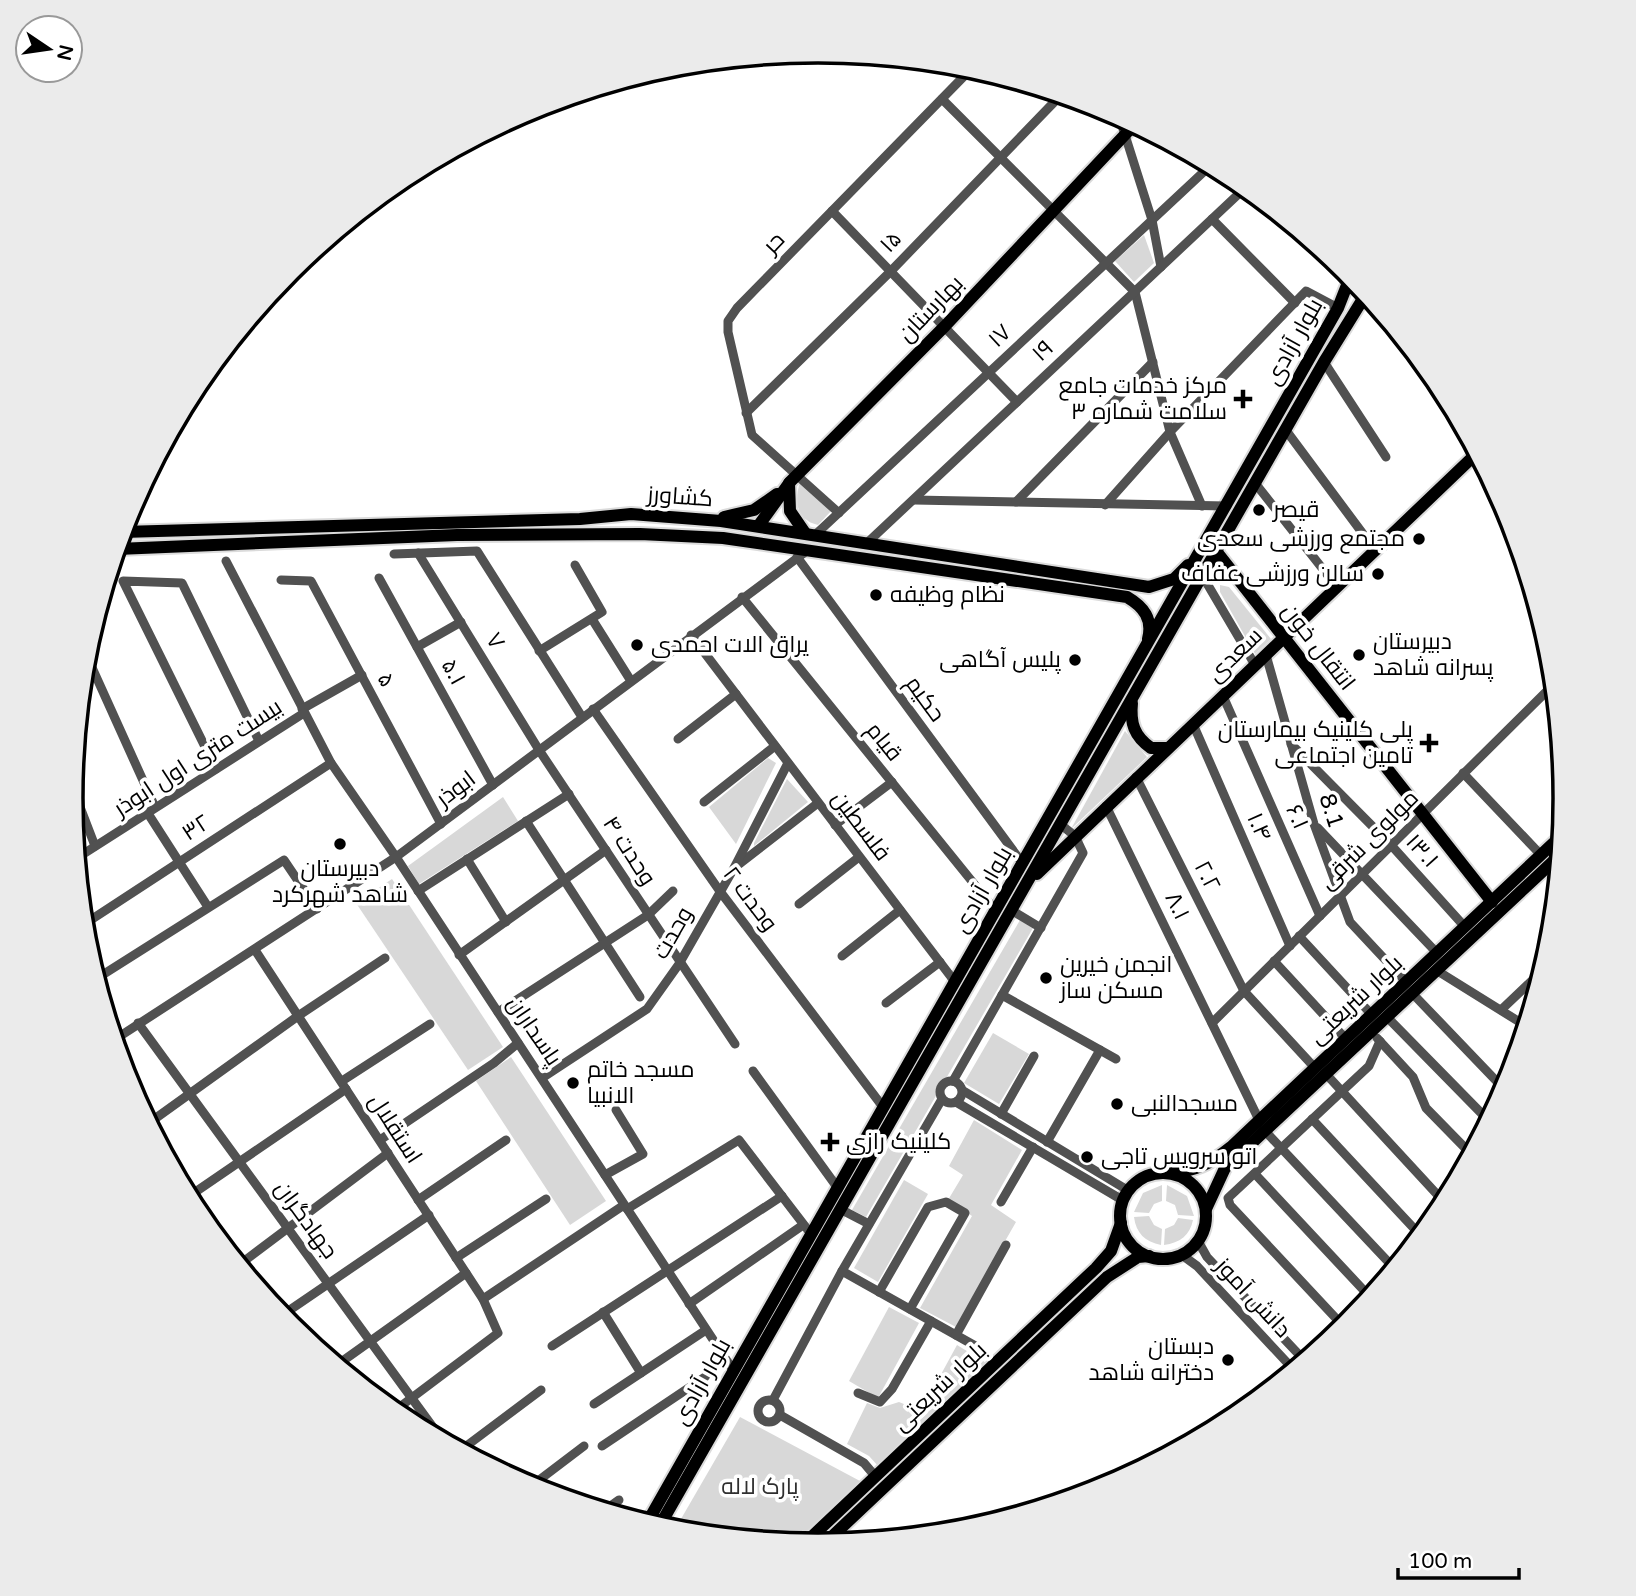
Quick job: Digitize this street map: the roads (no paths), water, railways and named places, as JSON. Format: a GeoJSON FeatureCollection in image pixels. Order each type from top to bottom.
{"type":"FeatureCollection","features":[{"type":"Feature","properties":{"kind":"main road","name":"بهارستان"},"geometry":{"type":"LineString","coordinates":[[759,526],[793,478],[945,326],[1127,132]]}},
{"type":"Feature","properties":{"kind":"main road","name":"بلوار آزادی"},"geometry":{"type":"LineString","coordinates":[[665,1517],[840,1209],[955,982],[1227,506],[1340,302],[1346,286]]}},
{"type":"Feature","properties":{"kind":"main road"},"geometry":{"type":"LineString","coordinates":[[1340,302],[1349,289]]}},
{"type":"Feature","properties":{"kind":"main road","name":"بلوار آزادی"},"geometry":{"type":"LineString","coordinates":[[652,1514],[807,1230],[837,1187],[883,1107],[911,1073],[1011,910],[1360,301]]}},
{"type":"Feature","properties":{"kind":"main road","name":"سعدی"},"geometry":{"type":"LineString","coordinates":[[1024,888],[1136,777],[1470,460]]}},
{"type":"Feature","properties":{"kind":"main road"},"geometry":{"type":"LineString","coordinates":[[712,520],[754,510],[774,497],[793,478]]}},
{"type":"Feature","properties":{"kind":"main road"},"geometry":{"type":"LineString","coordinates":[[793,478],[790,511],[810,534]]}},
{"type":"Feature","properties":{"kind":"main road","name":"کشاورز"},"geometry":{"type":"LineString","coordinates":[[133,532],[580,519],[631,514],[712,520],[988,562],[1109,587],[1143,608],[1150,626],[1142,654]]}},
{"type":"Feature","properties":{"kind":"main road"},"geometry":{"type":"LineString","coordinates":[[486,520],[487,535]]}},
{"type":"Feature","properties":{"kind":"main road"},"geometry":{"type":"LineString","coordinates":[[640,534],[731,531],[759,526],[776,538],[851,551],[872,559]]}},
{"type":"Feature","properties":{"kind":"main road","name":"کشاورز"},"geometry":{"type":"LineString","coordinates":[[127,549],[487,535],[640,534],[723,538],[802,553],[872,559],[986,576],[1109,587],[1149,587],[1175,597]]}},
{"type":"Feature","properties":{"kind":"main road"},"geometry":{"type":"LineString","coordinates":[[1149,587],[1174,579],[1209,537]]}},
{"type":"Feature","properties":{"kind":"main road","name":"انتقال خون"},"geometry":{"type":"LineString","coordinates":[[1216,551],[1492,902]]}},
{"type":"Feature","properties":{"kind":"main road"},"geometry":{"type":"LineString","coordinates":[[986,576],[988,562]]}},
{"type":"Feature","properties":{"kind":"main road"},"geometry":{"type":"LineString","coordinates":[[1166,639],[1167,629],[1178,608],[1175,597]]}},
{"type":"Feature","properties":{"kind":"main road"},"geometry":{"type":"LineString","coordinates":[[1132,697],[1130,721],[1139,737],[1151,748],[1168,748]]}},
{"type":"Feature","properties":{"kind":"main road","name":"بلوار شریعتی"},"geometry":{"type":"LineString","coordinates":[[1168,1173],[1191,1172],[1220,1164],[1320,1071],[1346,1039],[1372,1014],[1436,970],[1551,851]]}},
{"type":"Feature","properties":{"kind":"main road","name":"بلوار شریعتی"},"geometry":{"type":"LineString","coordinates":[[1320,1071],[1375,1037],[1409,987],[1437,953],[1492,902],[1544,860],[1550,858]]}},
{"type":"Feature","properties":{"kind":"main road","name":"بلوار شریعتی"},"geometry":{"type":"LineString","coordinates":[[1206,1209],[1220,1164]]}},
{"type":"Feature","properties":{"kind":"main road"},"geometry":{"type":"LineString","coordinates":[[1168,1173],[1179,1176],[1197,1189],[1206,1209],[1204,1231],[1198,1241],[1182,1255],[1171,1258],[1149,1256],[1130,1243],[1121,1223],[1126,1196],[1146,1177],[1168,1173]]}},
{"type":"Feature","properties":{"kind":"main road","name":"بلوار شریعتی"},"geometry":{"type":"LineString","coordinates":[[816,1533],[1096,1268],[1115,1245],[1121,1223]]}},
{"type":"Feature","properties":{"kind":"main road","name":"بلوار شریعتی"},"geometry":{"type":"LineString","coordinates":[[837,1532],[1107,1277],[1138,1257],[1149,1256]]}},
{"type":"Feature","properties":{"kind":"street","name":"حر"},"geometry":{"type":"LineString","coordinates":[[793,478],[752,435],[728,321],[963,77]]}},
{"type":"Feature","properties":{"kind":"street"},"geometry":{"type":"LineString","coordinates":[[942,99],[1135,292],[1170,432],[1202,506]]}},
{"type":"Feature","properties":{"kind":"street","name":"۱۵"},"geometry":{"type":"LineString","coordinates":[[746,413],[891,271],[1054,102]]}},
{"type":"Feature","properties":{"kind":"street"},"geometry":{"type":"LineString","coordinates":[[1131,134],[1161,267]]}},
{"type":"Feature","properties":{"kind":"street","name":"۱۷"},"geometry":{"type":"LineString","coordinates":[[810,534],[839,513],[1203,172]]}},
{"type":"Feature","properties":{"kind":"street","name":"۱۹"},"geometry":{"type":"LineString","coordinates":[[867,543],[1237,195]]}},
{"type":"Feature","properties":{"kind":"street"},"geometry":{"type":"LineString","coordinates":[[832,211],[1017,402]]}},
{"type":"Feature","properties":{"kind":"street"},"geometry":{"type":"LineString","coordinates":[[1212,219],[1295,303]]}},
{"type":"Feature","properties":{"kind":"street"},"geometry":{"type":"LineString","coordinates":[[1105,505],[1170,432],[1306,291],[1340,302]]}},
{"type":"Feature","properties":{"kind":"street"},"geometry":{"type":"LineString","coordinates":[[1016,502],[1153,362]]}},
{"type":"Feature","properties":{"kind":"street"},"geometry":{"type":"LineString","coordinates":[[1324,362],[1386,457]]}},
{"type":"Feature","properties":{"kind":"street"},"geometry":{"type":"LineString","coordinates":[[1285,429],[1375,550]]}},
{"type":"Feature","properties":{"kind":"street"},"geometry":{"type":"LineString","coordinates":[[793,478],[839,513]]}},
{"type":"Feature","properties":{"kind":"street"},"geometry":{"type":"LineString","coordinates":[[1255,483],[1337,587]]}},
{"type":"Feature","properties":{"kind":"street"},"geometry":{"type":"LineString","coordinates":[[914,500],[1227,506]]}},
{"type":"Feature","properties":{"kind":"street"},"geometry":{"type":"LineString","coordinates":[[394,554],[477,551],[582,717]]}},
{"type":"Feature","properties":{"kind":"street","name":"۷"},"geometry":{"type":"LineString","coordinates":[[418,553],[539,750]]}},
{"type":"Feature","properties":{"kind":"street","name":"ابوذر"},"geometry":{"type":"LineString","coordinates":[[122,1035],[397,858],[802,553]]}},
{"type":"Feature","properties":{"kind":"street","name":"حکیم"},"geometry":{"type":"LineString","coordinates":[[802,553],[1023,864]]}},
{"type":"Feature","properties":{"kind":"street","name":"پاسداران"},"geometry":{"type":"LineString","coordinates":[[226,561],[331,763],[397,858],[733,1370]]}},
{"type":"Feature","properties":{"kind":"street"},"geometry":{"type":"LineString","coordinates":[[539,651],[602,612],[575,565]]}},
{"type":"Feature","properties":{"kind":"street"},"geometry":{"type":"LineString","coordinates":[[1202,575],[1255,665]]}},
{"type":"Feature","properties":{"kind":"street","name":"۵.۱"},"geometry":{"type":"LineString","coordinates":[[379,578],[493,785]]}},
{"type":"Feature","properties":{"kind":"street","name":"۵"},"geometry":{"type":"LineString","coordinates":[[281,580],[312,581],[441,824]]}},
{"type":"Feature","properties":{"kind":"street"},"geometry":{"type":"LineString","coordinates":[[216,769],[123,582],[182,583],[260,741]]}},
{"type":"Feature","properties":{"kind":"street","name":"قیام"},"geometry":{"type":"LineString","coordinates":[[742,597],[996,911]]}},
{"type":"Feature","properties":{"kind":"street"},"geometry":{"type":"LineString","coordinates":[[592,619],[631,681]]}},
{"type":"Feature","properties":{"kind":"street"},"geometry":{"type":"LineString","coordinates":[[417,647],[461,622]]}},
{"type":"Feature","properties":{"kind":"street","name":"فلسطین"},"geometry":{"type":"LineString","coordinates":[[691,635],[955,982]]}},
{"type":"Feature","properties":{"kind":"street","name":"8.1"},"geometry":{"type":"LineString","coordinates":[[1266,655],[1314,824],[1350,922],[1496,1081]]}},
{"type":"Feature","properties":{"kind":"street"},"geometry":{"type":"LineString","coordinates":[[94,673],[152,810],[178,863],[208,907]]}},
{"type":"Feature","properties":{"kind":"street","name":"بیست متری اول ابوذر"},"geometry":{"type":"LineString","coordinates":[[86,852],[303,711],[362,676]]}},
{"type":"Feature","properties":{"kind":"street","name":"مولوی شرقی"},"geometry":{"type":"LineString","coordinates":[[1212,1023],[1545,693]]}},
{"type":"Feature","properties":{"kind":"street"},"geometry":{"type":"LineString","coordinates":[[678,739],[736,694]]}},
{"type":"Feature","properties":{"kind":"street","name":"۶.۱"},"geometry":{"type":"LineString","coordinates":[[1223,696],[1320,916]]}},
{"type":"Feature","properties":{"kind":"street","name":"وحدت ۲"},"geometry":{"type":"LineString","coordinates":[[593,709],[719,890],[883,1107]]}},
{"type":"Feature","properties":{"kind":"street","name":"۱.۴"},"geometry":{"type":"LineString","coordinates":[[1193,724],[1290,946]]}},
{"type":"Feature","properties":{"kind":"street","name":"۱۳.۱"},"geometry":{"type":"LineString","coordinates":[[1289,743],[1391,845],[1465,927]]}},
{"type":"Feature","properties":{"kind":"street"},"geometry":{"type":"LineString","coordinates":[[704,802],[775,746]]}},
{"type":"Feature","properties":{"kind":"street","name":"وحدت ۴"},"geometry":{"type":"LineString","coordinates":[[539,750],[679,964],[735,1044]]}},
{"type":"Feature","properties":{"kind":"street","name":"۳۲"},"geometry":{"type":"LineString","coordinates":[[93,918],[331,763]]}},
{"type":"Feature","properties":{"kind":"street","name":"وحدت"},"geometry":{"type":"LineString","coordinates":[[542,1078],[647,1009],[679,964],[734,868],[788,764]]}},
{"type":"Feature","properties":{"kind":"street"},"geometry":{"type":"LineString","coordinates":[[1464,773],[1549,866]]}},
{"type":"Feature","properties":{"kind":"street","name":"۲.۲"},"geometry":{"type":"LineString","coordinates":[[1136,777],[1244,991]]}},
{"type":"Feature","properties":{"kind":"street"},"geometry":{"type":"LineString","coordinates":[[835,825],[892,782]]}},
{"type":"Feature","properties":{"kind":"street"},"geometry":{"type":"LineString","coordinates":[[418,891],[569,794]]}},
{"type":"Feature","properties":{"kind":"street"},"geometry":{"type":"LineString","coordinates":[[734,868],[818,803]]}},
{"type":"Feature","properties":{"kind":"street","name":"۸.۱"},"geometry":{"type":"LineString","coordinates":[[1106,806],[1262,1125],[1388,1262]]}},
{"type":"Feature","properties":{"kind":"street"},"geometry":{"type":"LineString","coordinates":[[84,817],[95,846]]}},
{"type":"Feature","properties":{"kind":"street"},"geometry":{"type":"LineString","coordinates":[[526,821],[640,997]]}},
{"type":"Feature","properties":{"kind":"street"},"geometry":{"type":"LineString","coordinates":[[773,1400],[842,1271],[942,1100],[941,1086],[953,1081],[1083,853],[1075,836],[1060,824]]}},
{"type":"Feature","properties":{"kind":"street"},"geometry":{"type":"LineString","coordinates":[[1314,824],[1437,953]]}},
{"type":"Feature","properties":{"kind":"street"},"geometry":{"type":"LineString","coordinates":[[459,955],[606,850]]}},
{"type":"Feature","properties":{"kind":"street"},"geometry":{"type":"LineString","coordinates":[[799,904],[859,857]]}},
{"type":"Feature","properties":{"kind":"street"},"geometry":{"type":"LineString","coordinates":[[467,859],[506,922]]}},
{"type":"Feature","properties":{"kind":"street"},"geometry":{"type":"LineString","coordinates":[[105,973],[284,860],[317,909]]}},
{"type":"Feature","properties":{"kind":"street"},"geometry":{"type":"LineString","coordinates":[[498,1013],[648,915],[673,891]]}},
{"type":"Feature","properties":{"kind":"street"},"geometry":{"type":"LineString","coordinates":[[842,956],[900,910]]}},
{"type":"Feature","properties":{"kind":"street"},"geometry":{"type":"LineString","coordinates":[[1011,910],[1041,928]]}},
{"type":"Feature","properties":{"kind":"street"},"geometry":{"type":"LineString","coordinates":[[1299,936],[1372,1014]]}},
{"type":"Feature","properties":{"kind":"street","name":"استقلال"},"geometry":{"type":"LineString","coordinates":[[255,950],[483,1299],[498,1332],[412,1398]]}},
{"type":"Feature","properties":{"kind":"street"},"geometry":{"type":"LineString","coordinates":[[157,1118],[298,1016],[385,958]]}},
{"type":"Feature","properties":{"kind":"street"},"geometry":{"type":"LineString","coordinates":[[1274,961],[1346,1039]]}},
{"type":"Feature","properties":{"kind":"street"},"geometry":{"type":"LineString","coordinates":[[886,1003],[940,962]]}},
{"type":"Feature","properties":{"kind":"street"},"geometry":{"type":"LineString","coordinates":[[1436,970],[1518,1021]]}},
{"type":"Feature","properties":{"kind":"street"},"geometry":{"type":"LineString","coordinates":[[1500,1010],[1529,983]]}},
{"type":"Feature","properties":{"kind":"street"},"geometry":{"type":"LineString","coordinates":[[1244,991],[1437,1194]]}},
{"type":"Feature","properties":{"kind":"street"},"geometry":{"type":"LineString","coordinates":[[1002,995],[1116,1059]]}},
{"type":"Feature","properties":{"kind":"street"},"geometry":{"type":"LineString","coordinates":[[1387,1017],[1481,1113]]}},
{"type":"Feature","properties":{"kind":"street","name":"جهادگران"},"geometry":{"type":"LineString","coordinates":[[138,1023],[429,1421]]}},
{"type":"Feature","properties":{"kind":"street"},"geometry":{"type":"LineString","coordinates":[[197,1191],[430,1024]]}},
{"type":"Feature","properties":{"kind":"street"},"geometry":{"type":"LineString","coordinates":[[1337,1319],[1230,1205],[1228,1198],[1369,1066],[1375,1037]]}},
{"type":"Feature","properties":{"kind":"street"},"geometry":{"type":"LineString","coordinates":[[1375,1037],[1413,1077],[1426,1108],[1465,1147]]}},
{"type":"Feature","properties":{"kind":"street"},"geometry":{"type":"LineString","coordinates":[[380,1140],[494,1063],[518,1043]]}},
{"type":"Feature","properties":{"kind":"street"},"geometry":{"type":"LineString","coordinates":[[1047,1142],[1100,1049]]}},
{"type":"Feature","properties":{"kind":"street"},"geometry":{"type":"LineString","coordinates":[[1001,1114],[1034,1056]]}},
{"type":"Feature","properties":{"kind":"street"},"geometry":{"type":"LineString","coordinates":[[753,1071],[837,1187]]}},
{"type":"Feature","properties":{"kind":"street"},"geometry":{"type":"LineString","coordinates":[[953,1081],[962,1090],[1047,1142],[1126,1196]]}},
{"type":"Feature","properties":{"kind":"street"},"geometry":{"type":"LineString","coordinates":[[956,1102],[962,1090]]}},
{"type":"Feature","properties":{"kind":"street"},"geometry":{"type":"LineString","coordinates":[[942,1100],[956,1102],[1033,1147],[1126,1196]]}},
{"type":"Feature","properties":{"kind":"street"},"geometry":{"type":"LineString","coordinates":[[605,1175],[643,1154],[615,1110]]}},
{"type":"Feature","properties":{"kind":"street"},"geometry":{"type":"LineString","coordinates":[[1312,1119],[1413,1228]]}},
{"type":"Feature","properties":{"kind":"street"},"geometry":{"type":"LineString","coordinates":[[418,1200],[506,1140]]}},
{"type":"Feature","properties":{"kind":"street"},"geometry":{"type":"LineString","coordinates":[[483,1299],[626,1207],[739,1140],[807,1230],[689,1304]]}},
{"type":"Feature","properties":{"kind":"street"},"geometry":{"type":"LineString","coordinates":[[1001,1202],[1033,1147]]}},
{"type":"Feature","properties":{"kind":"street"},"geometry":{"type":"LineString","coordinates":[[246,1259],[388,1153]]}},
{"type":"Feature","properties":{"kind":"street"},"geometry":{"type":"LineString","coordinates":[[1255,1174],[1364,1291]]}},
{"type":"Feature","properties":{"kind":"street"},"geometry":{"type":"LineString","coordinates":[[552,1346],[782,1196]]}},
{"type":"Feature","properties":{"kind":"street"},"geometry":{"type":"LineString","coordinates":[[456,1258],[546,1199]]}},
{"type":"Feature","properties":{"kind":"street"},"geometry":{"type":"LineString","coordinates":[[879,1292],[928,1207],[946,1202],[965,1213],[910,1309]]}},
{"type":"Feature","properties":{"kind":"street"},"geometry":{"type":"LineString","coordinates":[[840,1209],[869,1224]]}},
{"type":"Feature","properties":{"kind":"street"},"geometry":{"type":"LineString","coordinates":[[290,1309],[429,1215]]}},
{"type":"Feature","properties":{"kind":"street","name":"دانش آموز"},"geometry":{"type":"LineString","coordinates":[[1198,1241],[1207,1257],[1299,1354]]}},
{"type":"Feature","properties":{"kind":"street"},"geometry":{"type":"LineString","coordinates":[[956,1335],[1006,1245]]}},
{"type":"Feature","properties":{"kind":"street","name":"دانش آموز"},"geometry":{"type":"LineString","coordinates":[[1182,1255],[1197,1266],[1288,1363]]}},
{"type":"Feature","properties":{"kind":"street"},"geometry":{"type":"LineString","coordinates":[[842,1271],[979,1348]]}},
{"type":"Feature","properties":{"kind":"street"},"geometry":{"type":"LineString","coordinates":[[344,1360],[466,1273]]}},
{"type":"Feature","properties":{"kind":"street"},"geometry":{"type":"LineString","coordinates":[[603,1312],[642,1373]]}},
{"type":"Feature","properties":{"kind":"street"},"geometry":{"type":"LineString","coordinates":[[858,1393],[880,1402],[892,1389],[931,1321]]}},
{"type":"Feature","properties":{"kind":"street"},"geometry":{"type":"LineString","coordinates":[[594,1404],[706,1330]]}},
{"type":"Feature","properties":{"kind":"street"},"geometry":{"type":"LineString","coordinates":[[602,1446],[705,1377],[722,1353]]}},
{"type":"Feature","properties":{"kind":"street"},"geometry":{"type":"LineString","coordinates":[[468,1444],[541,1390]]}},
{"type":"Feature","properties":{"kind":"street"},"geometry":{"type":"LineString","coordinates":[[403,1404],[412,1398]]}},
{"type":"Feature","properties":{"kind":"street"},"geometry":{"type":"LineString","coordinates":[[773,1400],[780,1408],[780,1415]]}},
{"type":"Feature","properties":{"kind":"street"},"geometry":{"type":"LineString","coordinates":[[773,1400],[762,1402],[759,1416],[768,1422],[780,1415]]}},
{"type":"Feature","properties":{"kind":"street"},"geometry":{"type":"LineString","coordinates":[[780,1415],[863,1463],[875,1476]]}},
{"type":"Feature","properties":{"kind":"street"},"geometry":{"type":"LineString","coordinates":[[541,1479],[584,1446]]}},
{"type":"Feature","properties":{"kind":"street"},"geometry":{"type":"LineString","coordinates":[[614,1504],[619,1500]]}},
{"type":"Feature","properties":{"kind":"place","name":"مرکز خدمات جامع سلامت شماره ۳"},"geometry":{"type":"Point","coordinates":[1243,399]}},
{"type":"Feature","properties":{"kind":"place","name":"قیصر"},"geometry":{"type":"Point","coordinates":[1259,510]}},
{"type":"Feature","properties":{"kind":"place","name":"مجتمع ورزشی سعدی"},"geometry":{"type":"Point","coordinates":[1419,539]}},
{"type":"Feature","properties":{"kind":"place","name":"سالن ورزشی عفاف"},"geometry":{"type":"Point","coordinates":[1378,574]}},
{"type":"Feature","properties":{"kind":"place","name":"نظام وظیفه"},"geometry":{"type":"Point","coordinates":[876,595]}},
{"type":"Feature","properties":{"kind":"place","name":"یراق الات احمدی"},"geometry":{"type":"Point","coordinates":[637,645]}},
{"type":"Feature","properties":{"kind":"place","name":"دبیرستان پسرانه شاهد"},"geometry":{"type":"Point","coordinates":[1359,655]}},
{"type":"Feature","properties":{"kind":"place","name":"پلیس آگاهی"},"geometry":{"type":"Point","coordinates":[1075,660]}},
{"type":"Feature","properties":{"kind":"place","name":"پلی کلینیک بیمارستان تامین اجتماعی"},"geometry":{"type":"Point","coordinates":[1429,743]}},
{"type":"Feature","properties":{"kind":"place","name":"دبیرستان‌ شاهد شهرکرد"},"geometry":{"type":"Point","coordinates":[340,844]}},
{"type":"Feature","properties":{"kind":"place","name":"انجمن خیرین مسکن ساز"},"geometry":{"type":"Point","coordinates":[1046,978]}},
{"type":"Feature","properties":{"kind":"place","name":"مسجد خاتم الانبیا"},"geometry":{"type":"Point","coordinates":[573,1083]}},
{"type":"Feature","properties":{"kind":"place","name":"مسجدالنبی"},"geometry":{"type":"Point","coordinates":[1117,1104]}},
{"type":"Feature","properties":{"kind":"place","name":"کلینیک رازی"},"geometry":{"type":"Point","coordinates":[830,1142]}},
{"type":"Feature","properties":{"kind":"place","name":"اتو سرویس تاجی"},"geometry":{"type":"Point","coordinates":[1087,1157]}},
{"type":"Feature","properties":{"kind":"place","name":"دبستان دخترانه شاهد"},"geometry":{"type":"Point","coordinates":[1228,1360]}},
{"type":"Feature","properties":{"kind":"park label","name":"پارک لاله"},"geometry":{"type":"Point","coordinates":[760,1487]}}]}
